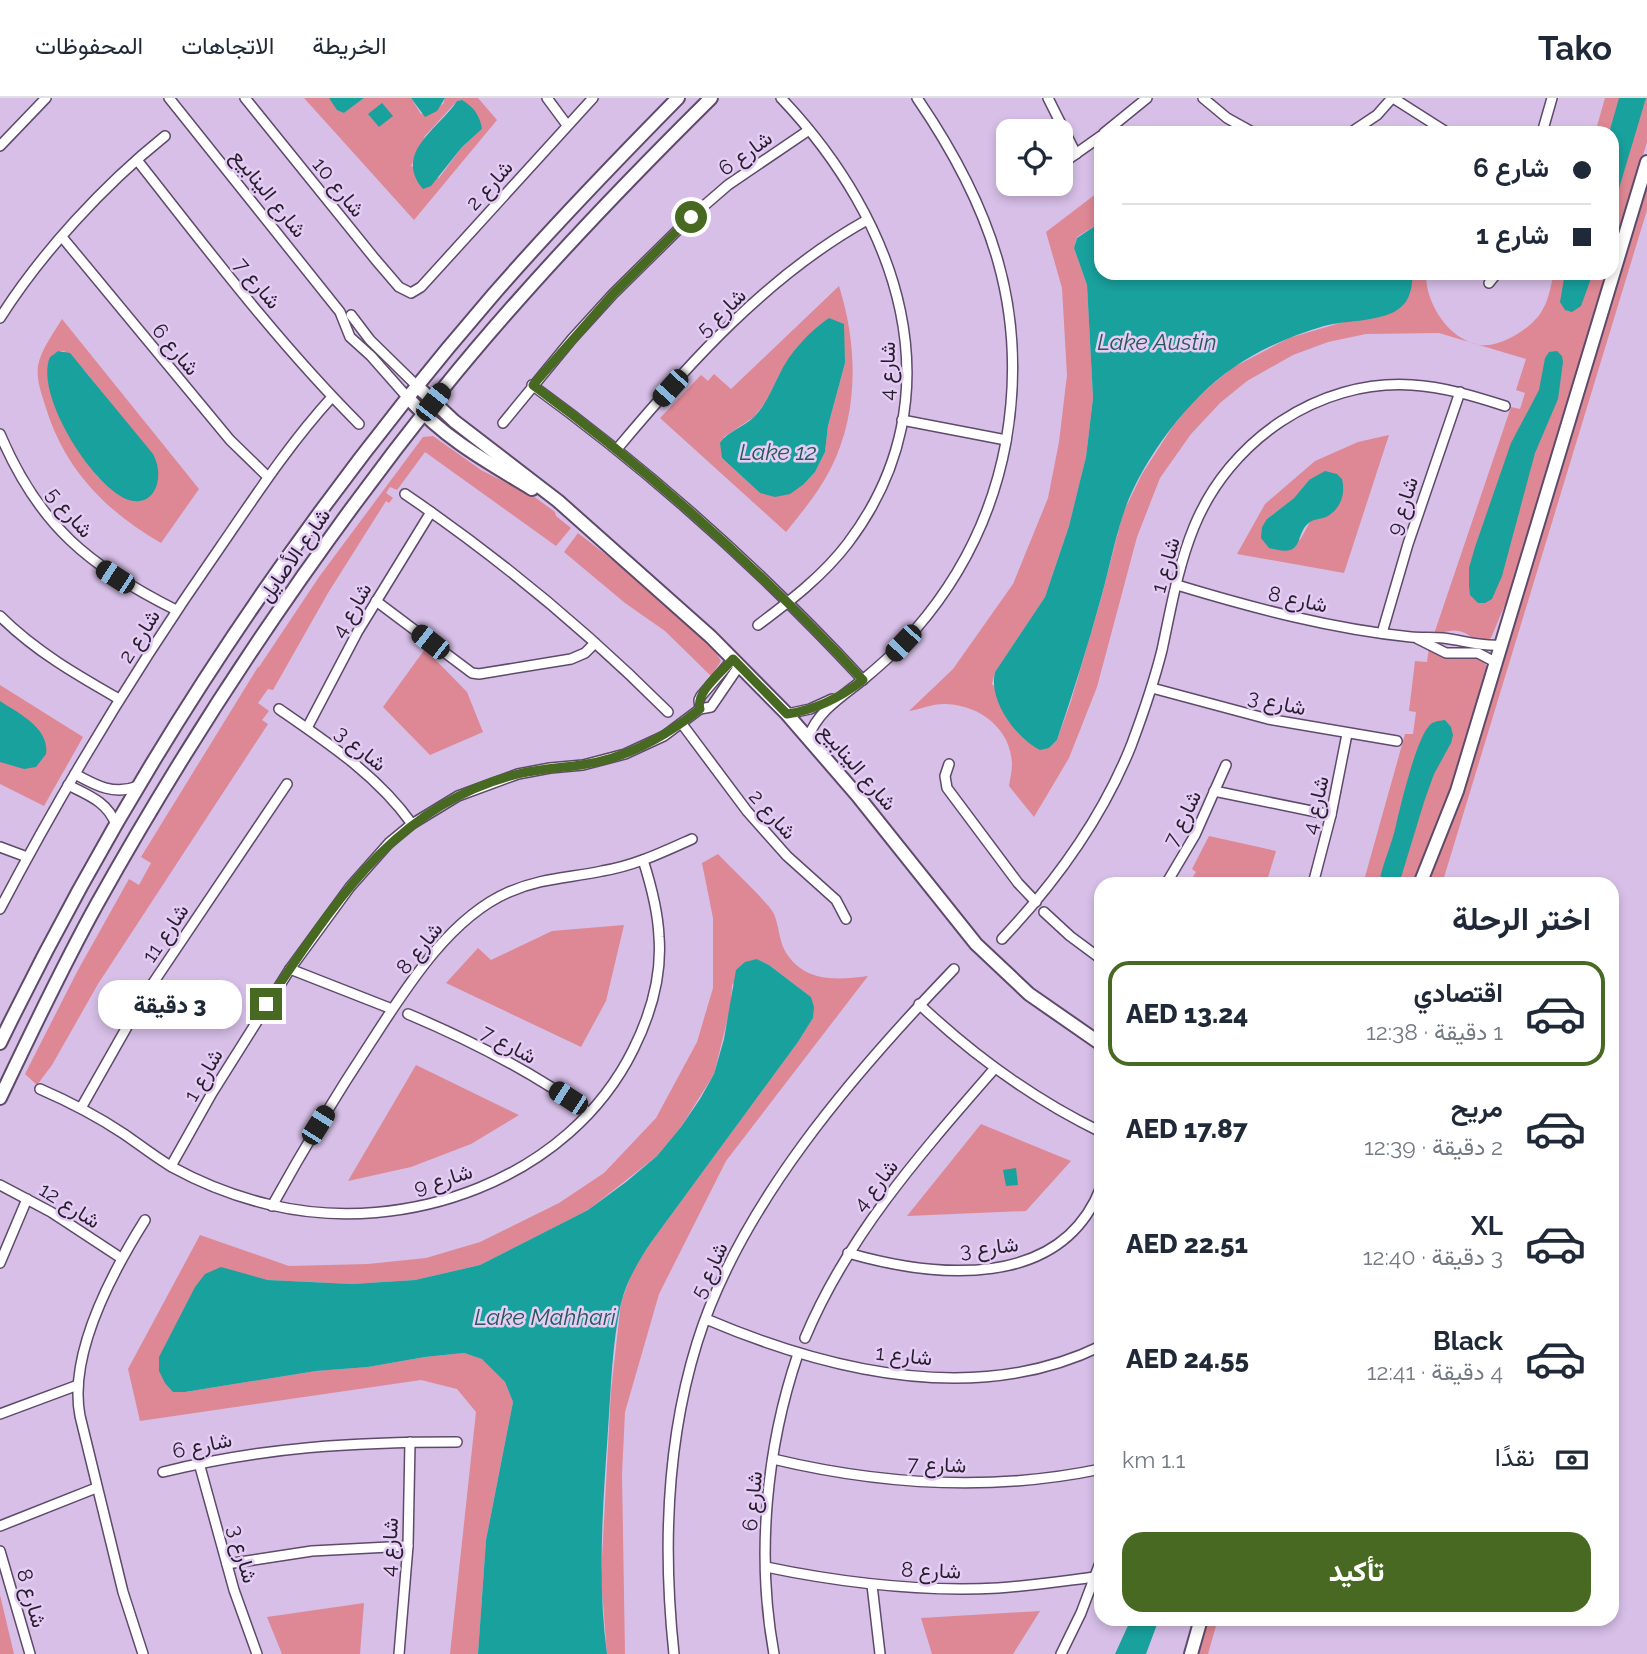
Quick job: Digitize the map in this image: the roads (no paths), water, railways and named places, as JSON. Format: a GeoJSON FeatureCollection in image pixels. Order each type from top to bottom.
{"type":"FeatureCollection","features":[{"type":"Feature","properties":{"kind":"main road","name":"شارع الأصايل"},"geometry":{"type":"LineString","coordinates":[[0,1043],[56,931],[138,786],[266,586],[417,386],[495,293],[568,211],[678,98]]}},
{"type":"Feature","properties":{"kind":"main road","name":"شارع الأصايل"},"geometry":{"type":"LineString","coordinates":[[0,1098],[51,991],[96,906],[193,740],[306,570],[433,402],[512,308],[581,231],[711,98]]}},
{"type":"Feature","properties":{"kind":"main road"},"geometry":{"type":"LineString","coordinates":[[1619,255],[1647,162]]}},
{"type":"Feature","properties":{"kind":"main road"},"geometry":{"type":"LineString","coordinates":[[1423,877],[1457,791],[1611,280]]}},
{"type":"Feature","properties":{"kind":"main road","name":"شارع الينابيع"},"geometry":{"type":"LineString","coordinates":[[417,386],[454,421],[547,492],[666,595],[787,714],[882,824],[976,944],[1029,994],[1094,1039]]}},
{"type":"Feature","properties":{"kind":"main road","name":"شارع الينابيع"},"geometry":{"type":"LineString","coordinates":[[408,398],[437,428],[472,454],[579,520]]}},
{"type":"Feature","properties":{"kind":"main road"},"geometry":{"type":"LineString","coordinates":[[1191,1654],[1199,1626]]}},
{"type":"Feature","properties":{"kind":"street"},"geometry":{"type":"LineString","coordinates":[[0,146],[46,98]]}},
{"type":"Feature","properties":{"kind":"street","name":"شارع الينابيع"},"geometry":{"type":"LineString","coordinates":[[169,98],[340,312],[350,337],[408,398]]}},
{"type":"Feature","properties":{"kind":"street","name":"شارع 10"},"geometry":{"type":"LineString","coordinates":[[245,98],[375,259],[399,287],[411,293]]}},
{"type":"Feature","properties":{"kind":"street"},"geometry":{"type":"LineString","coordinates":[[547,98],[567,125]]}},
{"type":"Feature","properties":{"kind":"street","name":"شارع 2"},"geometry":{"type":"LineString","coordinates":[[411,293],[421,286],[593,98]]}},
{"type":"Feature","properties":{"kind":"street","name":"شارع 4"},"geometry":{"type":"LineString","coordinates":[[758,625],[831,563],[861,524],[887,472],[902,420],[907,368],[903,318],[887,263],[867,220],[837,169],[809,130],[781,98]]}},
{"type":"Feature","properties":{"kind":"street"},"geometry":{"type":"LineString","coordinates":[[808,738],[820,715],[863,680],[914,631],[953,581],[977,536],[1002,464],[1012,405],[1014,360],[1009,302],[1001,269],[974,194],[917,98]]}},
{"type":"Feature","properties":{"kind":"street"},"geometry":{"type":"LineString","coordinates":[[1048,98],[1076,154]]}},
{"type":"Feature","properties":{"kind":"street"},"geometry":{"type":"LineString","coordinates":[[1112,126],[1147,98]]}},
{"type":"Feature","properties":{"kind":"street"},"geometry":{"type":"LineString","coordinates":[[1203,98],[1241,126]]}},
{"type":"Feature","properties":{"kind":"street"},"geometry":{"type":"LineString","coordinates":[[1360,126],[1377,115],[1392,98],[1437,126]]}},
{"type":"Feature","properties":{"kind":"street"},"geometry":{"type":"LineString","coordinates":[[1544,126],[1552,98]]}},
{"type":"Feature","properties":{"kind":"street","name":"شارع 6"},"geometry":{"type":"LineString","coordinates":[[503,422],[613,294],[691,217],[728,185],[809,130]]}},
{"type":"Feature","properties":{"kind":"street"},"geometry":{"type":"LineString","coordinates":[[0,318],[62,237],[137,160],[165,136]]}},
{"type":"Feature","properties":{"kind":"street"},"geometry":{"type":"LineString","coordinates":[[1073,156],[1094,140]]}},
{"type":"Feature","properties":{"kind":"street","name":"شارع 7"},"geometry":{"type":"LineString","coordinates":[[137,160],[220,265],[332,397],[359,424]]}},
{"type":"Feature","properties":{"kind":"street","name":"شارع 5"},"geometry":{"type":"LineString","coordinates":[[617,449],[698,359],[774,285],[821,248],[867,220]]}},
{"type":"Feature","properties":{"kind":"street","name":"شارع 6"},"geometry":{"type":"LineString","coordinates":[[62,237],[230,440],[268,477]]}},
{"type":"Feature","properties":{"kind":"street","name":"شارع الينابيع"},"geometry":{"type":"LineString","coordinates":[[340,312],[357,318],[373,335],[376,344],[417,386]]}},
{"type":"Feature","properties":{"kind":"street"},"geometry":{"type":"LineString","coordinates":[[367,352],[376,344]]}},
{"type":"Feature","properties":{"kind":"street"},"geometry":{"type":"LineString","coordinates":[[533,385],[617,449],[693,513],[789,601],[863,680]]}},
{"type":"Feature","properties":{"kind":"street","name":"شارع 1"},"geometry":{"type":"LineString","coordinates":[[1002,939],[1036,902],[1068,860],[1098,813],[1130,747],[1152,688],[1194,528],[1210,495],[1244,452],[1280,422],[1319,401],[1358,390],[1409,385],[1460,392],[1505,406]]}},
{"type":"Feature","properties":{"kind":"street","name":"شارع 9"},"geometry":{"type":"LineString","coordinates":[[1382,633],[1408,544],[1460,392]]}},
{"type":"Feature","properties":{"kind":"street","name":"شارع 2"},"geometry":{"type":"LineString","coordinates":[[0,909],[76,771],[176,610],[268,477],[332,397]]}},
{"type":"Feature","properties":{"kind":"street"},"geometry":{"type":"LineString","coordinates":[[902,420],[1006,440]]}},
{"type":"Feature","properties":{"kind":"street","name":"شارع 5"},"geometry":{"type":"LineString","coordinates":[[0,434],[21,479],[57,528],[78,549],[128,585],[176,610]]}},
{"type":"Feature","properties":{"kind":"street"},"geometry":{"type":"LineString","coordinates":[[405,494],[524,582],[595,643],[668,712]]}},
{"type":"Feature","properties":{"kind":"street","name":"شارع 4"},"geometry":{"type":"LineString","coordinates":[[307,728],[376,601],[432,512]]}},
{"type":"Feature","properties":{"kind":"street","name":"شارع 8"},"geometry":{"type":"LineString","coordinates":[[1177,585],[1271,611],[1382,633],[1442,638]]}},
{"type":"Feature","properties":{"kind":"street"},"geometry":{"type":"LineString","coordinates":[[376,601],[472,673],[571,659],[585,653],[595,643]]}},
{"type":"Feature","properties":{"kind":"street"},"geometry":{"type":"LineString","coordinates":[[0,617],[55,662],[119,699]]}},
{"type":"Feature","properties":{"kind":"street"},"geometry":{"type":"LineString","coordinates":[[1439,649],[1442,638],[1452,632],[1462,637],[1465,642],[1466,647],[1462,654]]}},
{"type":"Feature","properties":{"kind":"street","name":"شارع 8"},"geometry":{"type":"LineString","coordinates":[[1413,637],[1446,653],[1478,653],[1495,662]]}},
{"type":"Feature","properties":{"kind":"street"},"geometry":{"type":"LineString","coordinates":[[1465,642],[1501,646]]}},
{"type":"Feature","properties":{"kind":"street","name":"شارع 1"},"geometry":{"type":"LineString","coordinates":[[700,709],[698,705],[701,696],[736,663]]}},
{"type":"Feature","properties":{"kind":"street","name":"شارع 1"},"geometry":{"type":"LineString","coordinates":[[171,1166],[212,1093],[290,969],[369,864],[412,824],[446,803],[518,774],[583,765],[645,746],[682,724],[700,709],[713,705],[736,663]]}},
{"type":"Feature","properties":{"kind":"street","name":"شارع 3"},"geometry":{"type":"LineString","coordinates":[[1152,688],[1229,710],[1347,734],[1397,741]]}},
{"type":"Feature","properties":{"kind":"street"},"geometry":{"type":"LineString","coordinates":[[787,714],[813,708],[847,692]]}},
{"type":"Feature","properties":{"kind":"street","name":"شارع 3"},"geometry":{"type":"LineString","coordinates":[[279,709],[376,782],[390,795],[412,824]]}},
{"type":"Feature","properties":{"kind":"street","name":"شارع 2"},"geometry":{"type":"LineString","coordinates":[[682,724],[730,792],[787,856],[836,900],[846,919]]}},
{"type":"Feature","properties":{"kind":"street","name":"شارع 4"},"geometry":{"type":"LineString","coordinates":[[1315,877],[1331,816],[1347,734]]}},
{"type":"Feature","properties":{"kind":"street"},"geometry":{"type":"LineString","coordinates":[[949,764],[945,776],[947,788],[1010,873],[1036,902]]}},
{"type":"Feature","properties":{"kind":"street","name":"شارع 7"},"geometry":{"type":"LineString","coordinates":[[1170,877],[1186,850],[1226,765]]}},
{"type":"Feature","properties":{"kind":"street"},"geometry":{"type":"LineString","coordinates":[[76,771],[110,789],[124,790],[138,786]]}},
{"type":"Feature","properties":{"kind":"street","name":"شارع 11"},"geometry":{"type":"LineString","coordinates":[[81,1108],[151,985],[287,784]]}},
{"type":"Feature","properties":{"kind":"street"},"geometry":{"type":"LineString","coordinates":[[68,785],[102,803],[111,813],[116,825]]}},
{"type":"Feature","properties":{"kind":"street"},"geometry":{"type":"LineString","coordinates":[[102,803],[110,789]]}},
{"type":"Feature","properties":{"kind":"street"},"geometry":{"type":"LineString","coordinates":[[1214,791],[1331,816]]}},
{"type":"Feature","properties":{"kind":"street","name":"شارع 8"},"geometry":{"type":"LineString","coordinates":[[272,1206],[318,1125],[392,1009],[442,944],[478,909],[535,881],[603,871],[643,860],[692,839]]}},
{"type":"Feature","properties":{"kind":"street"},"geometry":{"type":"LineString","coordinates":[[0,847],[27,857]]}},
{"type":"Feature","properties":{"kind":"street","name":"شارع 9"},"geometry":{"type":"LineString","coordinates":[[40,1089],[81,1108],[171,1166],[220,1189],[272,1206],[312,1212],[361,1213],[392,1211],[453,1197],[508,1175],[555,1145],[589,1113],[618,1077],[640,1035],[655,988],[660,940],[652,886],[643,860]]}},
{"type":"Feature","properties":{"kind":"street"},"geometry":{"type":"LineString","coordinates":[[1044,912],[1094,954]]}},
{"type":"Feature","properties":{"kind":"street"},"geometry":{"type":"LineString","coordinates":[[290,969],[392,1009]]}},
{"type":"Feature","properties":{"kind":"street","name":"شارع 5"},"geometry":{"type":"LineString","coordinates":[[674,1654],[668,1549],[673,1462],[688,1378],[706,1319],[734,1254],[777,1185],[837,1103],[919,1004],[954,969]]}},
{"type":"Feature","properties":{"kind":"street"},"geometry":{"type":"LineString","coordinates":[[919,1004],[995,1068],[1054,1108],[1094,1128]]}},
{"type":"Feature","properties":{"kind":"street","name":"شارع 7"},"geometry":{"type":"LineString","coordinates":[[408,1014],[510,1063],[589,1113]]}},
{"type":"Feature","properties":{"kind":"street","name":"شارع 4"},"geometry":{"type":"LineString","coordinates":[[805,1338],[828,1287],[848,1253],[906,1173],[995,1068]]}},
{"type":"Feature","properties":{"kind":"street","name":"شارع 12"},"geometry":{"type":"LineString","coordinates":[[0,1185],[73,1226],[121,1258]]}},
{"type":"Feature","properties":{"kind":"street"},"geometry":{"type":"LineString","coordinates":[[0,1263],[27,1199]]}},
{"type":"Feature","properties":{"kind":"street","name":"شارع 3"},"geometry":{"type":"LineString","coordinates":[[848,1253],[902,1265],[936,1269],[990,1269],[1011,1266],[1054,1249],[1073,1233],[1094,1202]]}},
{"type":"Feature","properties":{"kind":"street"},"geometry":{"type":"LineString","coordinates":[[143,1654],[123,1592],[96,1488],[80,1416],[78,1385],[92,1326],[121,1258],[145,1220]]}},
{"type":"Feature","properties":{"kind":"street","name":"شارع 1"},"geometry":{"type":"LineString","coordinates":[[706,1319],[798,1354],[879,1371],[972,1377],[1026,1372],[1094,1349]]}},
{"type":"Feature","properties":{"kind":"street","name":"شارع 6"},"geometry":{"type":"LineString","coordinates":[[774,1654],[766,1567],[768,1511],[783,1407],[798,1354]]}},
{"type":"Feature","properties":{"kind":"street"},"geometry":{"type":"LineString","coordinates":[[0,1414],[78,1385]]}},
{"type":"Feature","properties":{"kind":"street","name":"شارع 6"},"geometry":{"type":"LineString","coordinates":[[163,1472],[198,1463],[299,1447],[374,1441],[457,1442]]}},
{"type":"Feature","properties":{"kind":"street","name":"شارع 4"},"geometry":{"type":"LineString","coordinates":[[399,1654],[408,1546],[410,1442]]}},
{"type":"Feature","properties":{"kind":"street","name":"شارع 7"},"geometry":{"type":"LineString","coordinates":[[774,1459],[858,1476],[944,1484],[1034,1479],[1094,1470]]}},
{"type":"Feature","properties":{"kind":"street","name":"شارع 3"},"geometry":{"type":"LineString","coordinates":[[198,1463],[227,1564],[257,1654]]}},
{"type":"Feature","properties":{"kind":"street"},"geometry":{"type":"LineString","coordinates":[[0,1526],[96,1488]]}},
{"type":"Feature","properties":{"kind":"street"},"geometry":{"type":"LineString","coordinates":[[227,1564],[312,1551],[408,1546]]}},
{"type":"Feature","properties":{"kind":"street","name":"شارع 8"},"geometry":{"type":"LineString","coordinates":[[0,1551],[30,1654]]}},
{"type":"Feature","properties":{"kind":"street","name":"شارع 8"},"geometry":{"type":"LineString","coordinates":[[766,1567],[873,1585],[969,1589],[1026,1586],[1094,1577]]}},
{"type":"Feature","properties":{"kind":"street"},"geometry":{"type":"LineString","coordinates":[[1061,1654],[1094,1580]]}},
{"type":"Feature","properties":{"kind":"street"},"geometry":{"type":"LineString","coordinates":[[873,1585],[880,1654]]}},
{"type":"Feature","properties":{"kind":"water"},"geometry":{"type":"Polygon","coordinates":[[[329,98],[364,98],[344,113],[337,110],[329,98]]]}},
{"type":"Feature","properties":{"kind":"water"},"geometry":{"type":"Polygon","coordinates":[[[411,98],[445,98],[437,111],[425,117],[411,98]]]}},
{"type":"Feature","properties":{"kind":"water"},"geometry":{"type":"Polygon","coordinates":[[[1619,98],[1646,98],[1619,189],[1619,126],[1611,126],[1619,98]]]}},
{"type":"Feature","properties":{"kind":"water"},"geometry":{"type":"Polygon","coordinates":[[[462,100],[476,112],[482,129],[462,147],[431,186],[423,189],[415,176],[413,164],[416,152],[430,131],[457,101],[462,100]]]}},
{"type":"Feature","properties":{"kind":"water"},"geometry":{"type":"Polygon","coordinates":[[[382,103],[393,116],[379,127],[368,114],[382,103]]]}},
{"type":"Feature","properties":{"kind":"water","name":"Lake Austin"},"geometry":{"type":"Polygon","coordinates":[[[1094,227],[1094,280],[1412,280],[1407,300],[1394,312],[1312,330],[1277,343],[1243,361],[1199,396],[1167,434],[1130,495],[1075,687],[1057,740],[1049,748],[1040,750],[1022,737],[1006,717],[994,683],[995,672],[1045,597],[1069,526],[1086,457],[1093,398],[1087,285],[1074,248],[1077,238],[1094,227]]]}},
{"type":"Feature","properties":{"kind":"water"},"geometry":{"type":"Polygon","coordinates":[[[1564,280],[1590,280],[1581,306],[1572,312],[1565,310],[1560,302],[1564,280]]]}},
{"type":"Feature","properties":{"kind":"water","name":"Lake 12"},"geometry":{"type":"Polygon","coordinates":[[[829,318],[844,324],[845,363],[828,426],[825,452],[815,472],[790,494],[775,497],[760,493],[722,458],[720,443],[758,412],[794,351],[829,318]]]}},
{"type":"Feature","properties":{"kind":"water"},"geometry":{"type":"Polygon","coordinates":[[[58,351],[70,353],[153,454],[157,463],[158,482],[155,490],[144,500],[126,499],[112,490],[97,476],[69,436],[50,393],[47,373],[50,357],[58,351]]]}},
{"type":"Feature","properties":{"kind":"water"},"geometry":{"type":"Polygon","coordinates":[[[1557,351],[1563,362],[1558,399],[1535,453],[1502,576],[1492,599],[1478,603],[1470,595],[1469,586],[1469,568],[1475,547],[1511,443],[1539,390],[1545,358],[1549,352],[1557,351]]]}},
{"type":"Feature","properties":{"kind":"water"},"geometry":{"type":"Polygon","coordinates":[[[1325,471],[1337,474],[1342,479],[1343,490],[1338,506],[1326,517],[1310,522],[1294,548],[1281,551],[1269,548],[1261,538],[1262,527],[1267,519],[1294,498],[1309,480],[1325,471]]]}},
{"type":"Feature","properties":{"kind":"water"},"geometry":{"type":"Polygon","coordinates":[[[0,701],[24,716],[43,736],[46,754],[36,767],[24,769],[0,762],[0,701]]]}},
{"type":"Feature","properties":{"kind":"water"},"geometry":{"type":"Polygon","coordinates":[[[1445,720],[1451,727],[1451,743],[1434,774],[1401,877],[1380,877],[1419,744],[1424,733],[1436,722],[1445,720]]]}},
{"type":"Feature","properties":{"kind":"water","name":"Lake Mahhari"},"geometry":{"type":"Polygon","coordinates":[[[757,959],[811,997],[813,1018],[652,1241],[634,1270],[621,1303],[611,1382],[603,1514],[602,1598],[607,1654],[478,1654],[486,1540],[513,1402],[505,1382],[482,1359],[464,1353],[425,1357],[173,1392],[159,1371],[159,1357],[195,1287],[205,1274],[221,1267],[268,1280],[352,1284],[415,1280],[480,1265],[588,1210],[657,1156],[700,1099],[714,1074],[724,1039],[736,970],[745,962],[757,959]]]}},
{"type":"Feature","properties":{"kind":"water"},"geometry":{"type":"Polygon","coordinates":[[[1016,1168],[1018,1185],[1006,1186],[1003,1170],[1016,1168]]]}},
{"type":"Feature","properties":{"kind":"water"},"geometry":{"type":"Polygon","coordinates":[[[1128,1626],[1156,1626],[1146,1654],[1115,1654],[1128,1626]]]}}]}
